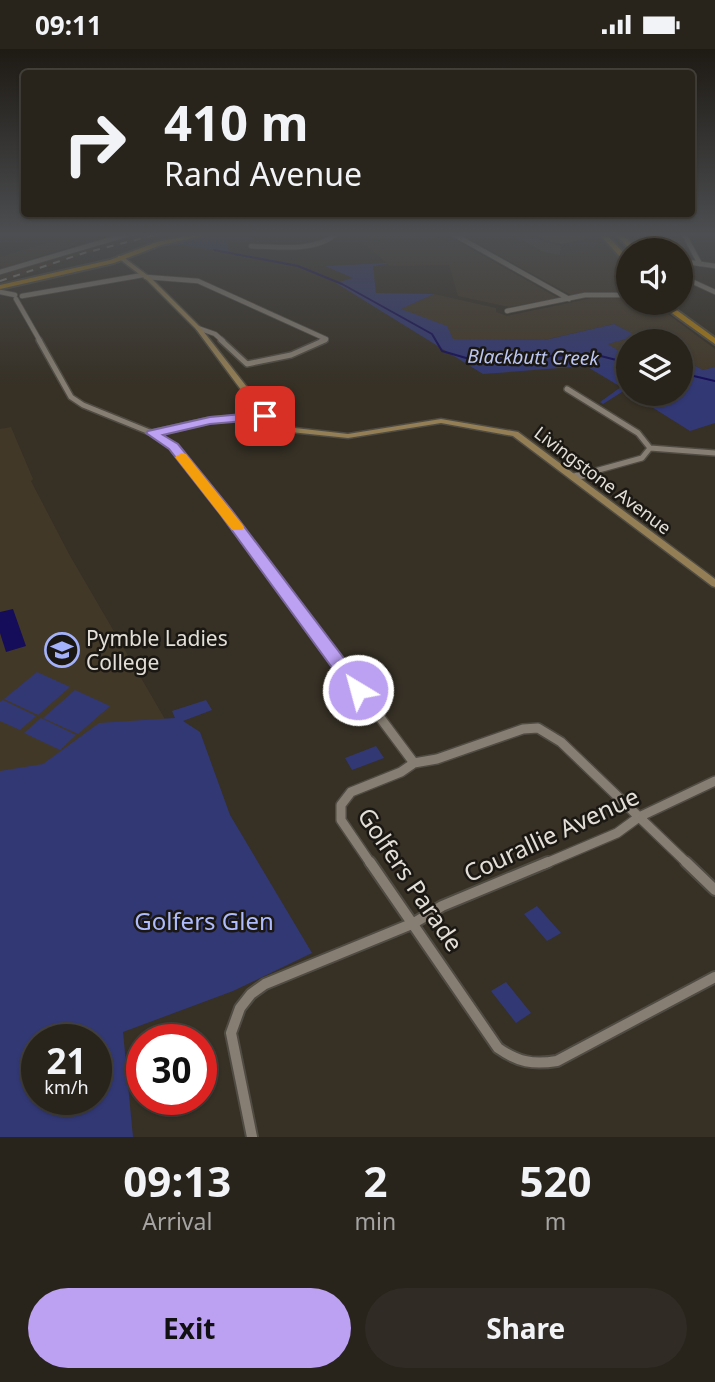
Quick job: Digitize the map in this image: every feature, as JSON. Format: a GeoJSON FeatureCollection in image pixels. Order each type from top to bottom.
{"type":"FeatureCollection","features":[{"type":"Feature","properties":{"kind":"highway"},"geometry":{"type":"LineString","coordinates":[[678,315],[715,342]]}},
{"type":"Feature","properties":{"kind":"highway"},"geometry":{"type":"LineString","coordinates":[[688,315],[715,334]]}},
{"type":"Feature","properties":{"kind":"street"},"geometry":{"type":"LineString","coordinates":[[18,297],[92,285]]}},
{"type":"Feature","properties":{"kind":"street","name":"Livingstone Avenue"},"geometry":{"type":"LineString","coordinates":[[154,285],[198,328],[265,416],[290,431],[336,436],[354,435],[431,421],[499,430],[521,437],[715,583]]}},
{"type":"Feature","properties":{"kind":"street"},"geometry":{"type":"LineString","coordinates":[[198,328],[215,332],[240,361],[247,364],[290,355],[326,339],[206,285]]}},
{"type":"Feature","properties":{"kind":"street"},"geometry":{"type":"LineString","coordinates":[[544,285],[569,299]]}},
{"type":"Feature","properties":{"kind":"street"},"geometry":{"type":"LineString","coordinates":[[0,288],[18,297],[71,397],[83,405],[152,433],[173,446],[414,763]]}},
{"type":"Feature","properties":{"kind":"street"},"geometry":{"type":"LineString","coordinates":[[507,311],[585,295],[616,295]]}},
{"type":"Feature","properties":{"kind":"street"},"geometry":{"type":"LineString","coordinates":[[566,389],[577,393],[638,433],[650,447],[715,453]]}},
{"type":"Feature","properties":{"kind":"street"},"geometry":{"type":"LineString","coordinates":[[152,433],[210,420],[265,416]]}},
{"type":"Feature","properties":{"kind":"street"},"geometry":{"type":"LineString","coordinates":[[574,477],[642,458],[650,447]]}},
{"type":"Feature","properties":{"kind":"street","name":"Golfers Parade"},"geometry":{"type":"LineString","coordinates":[[715,890],[561,742],[538,729],[523,729],[437,759],[414,763],[401,772],[351,792],[341,805],[341,820],[498,1048],[516,1061],[534,1065],[557,1061],[715,977]]}},
{"type":"Feature","properties":{"kind":"street","name":"Courallie Avenue"},"geometry":{"type":"LineString","coordinates":[[252,1137],[231,1033],[240,1007],[251,994],[265,985],[414,923],[442,906],[617,833],[639,817],[715,781]]}},
{"type":"Feature","properties":{"kind":"shaded area"},"geometry":{"type":"Polygon","coordinates":[[[455,285],[535,285],[558,298],[509,307],[458,296],[455,285]]]}},
{"type":"Feature","properties":{"kind":"shaded area"},"geometry":{"type":"Polygon","coordinates":[[[552,285],[616,285],[616,293],[571,295],[552,285]]]}},
{"type":"Feature","properties":{"kind":"shaded area"},"geometry":{"type":"Polygon","coordinates":[[[434,294],[496,308],[496,312],[507,316],[592,298],[616,298],[616,315],[669,315],[688,329],[623,329],[614,324],[544,340],[452,339],[400,309],[434,294]]]}},
{"type":"Feature","properties":{"kind":"shaded area"},"geometry":{"type":"Polygon","coordinates":[[[693,333],[715,349],[715,367],[703,370],[693,365],[693,333]]]}},
{"type":"Feature","properties":{"kind":"shaded area"},"geometry":{"type":"Polygon","coordinates":[[[616,342],[616,350],[607,344],[616,342]]]}},
{"type":"Feature","properties":{"kind":"shaded area","name":"Pymble Ladies College"},"geometry":{"type":"Polygon","coordinates":[[[11,427],[33,479],[31,481],[69,554],[180,745],[0,810],[0,429],[11,427]]]}},
{"type":"Feature","properties":{"kind":"shaded area"},"geometry":{"type":"Polygon","coordinates":[[[13,609],[26,646],[6,652],[0,633],[0,612],[13,609]]]}},
{"type":"Feature","properties":{"kind":"green space"},"geometry":{"type":"Polygon","coordinates":[[[339,285],[375,285],[376,293],[434,294],[401,309],[447,326],[453,339],[545,340],[614,324],[624,329],[616,329],[616,342],[608,344],[616,349],[616,384],[586,366],[483,374],[339,285]]]}},
{"type":"Feature","properties":{"kind":"green space"},"geometry":{"type":"Polygon","coordinates":[[[693,365],[703,370],[715,367],[715,423],[690,431],[650,406],[693,406],[693,365]]]}},
{"type":"Feature","properties":{"kind":"green space"},"geometry":{"type":"Polygon","coordinates":[[[616,391],[616,396],[603,404],[600,402],[616,391]]]}},
{"type":"Feature","properties":{"kind":"green space"},"geometry":{"type":"Polygon","coordinates":[[[37,672],[70,687],[38,715],[4,699],[37,672]]]}},
{"type":"Feature","properties":{"kind":"green space"},"geometry":{"type":"Polygon","coordinates":[[[75,690],[110,706],[78,734],[43,718],[75,690]]]}},
{"type":"Feature","properties":{"kind":"green space"},"geometry":{"type":"Polygon","coordinates":[[[3,700],[36,716],[20,730],[0,721],[0,702],[3,700]]]}},
{"type":"Feature","properties":{"kind":"green space","name":"Golfers Glen"},"geometry":{"type":"Polygon","coordinates":[[[206,700],[212,710],[183,721],[200,732],[230,815],[312,953],[233,991],[144,1024],[126,1024],[126,1031],[123,1032],[126,1115],[131,1115],[133,1137],[0,1137],[0,771],[43,764],[99,723],[175,718],[172,711],[206,700]]]}},
{"type":"Feature","properties":{"kind":"green space"},"geometry":{"type":"Polygon","coordinates":[[[41,718],[76,735],[60,750],[24,733],[41,718]]]}},
{"type":"Feature","properties":{"kind":"green space"},"geometry":{"type":"Polygon","coordinates":[[[376,746],[384,758],[352,770],[345,758],[376,746]]]}},
{"type":"Feature","properties":{"kind":"green space"},"geometry":{"type":"Polygon","coordinates":[[[537,906],[561,933],[547,941],[524,914],[537,906]]]}},
{"type":"Feature","properties":{"kind":"green space"},"geometry":{"type":"Polygon","coordinates":[[[506,982],[531,1013],[516,1023],[491,991],[506,982]]]}},
{"type":"Feature","properties":{"kind":"waterway","name":"Blackbutt Creek"},"geometry":{"type":"LineString","coordinates":[[343,285],[432,334],[442,351],[473,360],[593,354],[616,360]]}},
{"type":"Feature","properties":{"kind":"waterway","name":"Blackbutt Creek"},"geometry":{"type":"LineString","coordinates":[[693,376],[715,381]]}},
{"type":"Feature","properties":{"kind":"slow traffic"},"geometry":{"type":"LineString","coordinates":[[182,457],[237,527]]}},
{"type":"Feature","properties":{"kind":"place","name":"Pymble Ladies College"},"geometry":{"type":"Point","coordinates":[62,650]}},
{"type":"Feature","properties":{"kind":"route"},"geometry":{"type":"LineString","coordinates":[[265,416],[210,420],[152,433],[173,446],[225,511],[358,690]]}}]}
